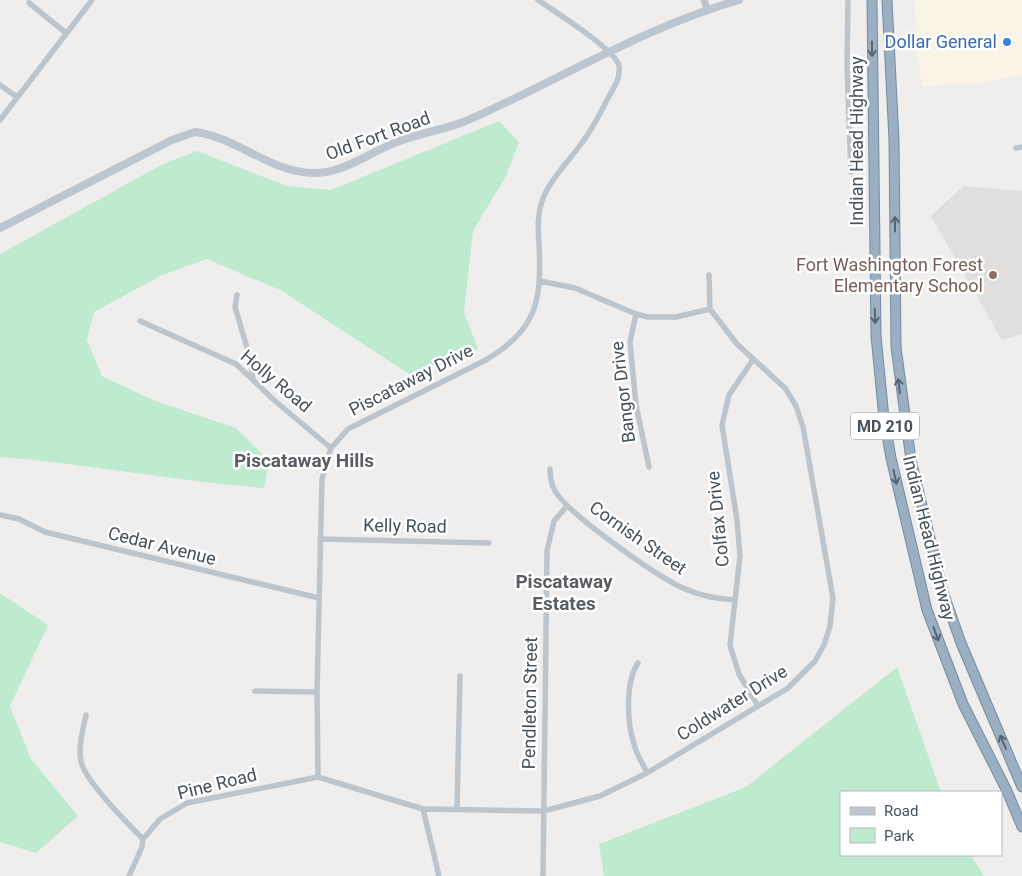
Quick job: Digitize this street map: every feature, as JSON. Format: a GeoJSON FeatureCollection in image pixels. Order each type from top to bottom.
{"type":"FeatureCollection","features":[{"type":"Feature","properties":{"kind":"highway","name":"Indian Head Highway"},"geometry":{"type":"LineString","coordinates":[[872,0],[876,336],[888,442],[927,610],[963,704],[1007,790],[1022,827]]}},
{"type":"Feature","properties":{"kind":"highway","name":"Indian Head Highway"},"geometry":{"type":"LineString","coordinates":[[887,0],[894,140],[896,347],[909,451],[943,592],[961,643],[1022,787]]}},
{"type":"Feature","properties":{"kind":"main road","name":"Old Fort Road"},"geometry":{"type":"LineString","coordinates":[[0,228],[190,133],[199,133],[297,171],[316,173],[334,171],[411,136],[464,122],[653,30],[707,9],[739,0]]}},
{"type":"Feature","properties":{"kind":"street"},"geometry":{"type":"LineString","coordinates":[[0,120],[92,0]]}},
{"type":"Feature","properties":{"kind":"street"},"geometry":{"type":"LineString","coordinates":[[538,0],[610,51]]}},
{"type":"Feature","properties":{"kind":"street"},"geometry":{"type":"LineString","coordinates":[[704,0],[707,9]]}},
{"type":"Feature","properties":{"kind":"street"},"geometry":{"type":"LineString","coordinates":[[848,0],[847,66],[851,172]]}},
{"type":"Feature","properties":{"kind":"street"},"geometry":{"type":"LineString","coordinates":[[29,3],[66,32]]}},
{"type":"Feature","properties":{"kind":"street","name":"Piscataway Drive"},"geometry":{"type":"LineString","coordinates":[[318,776],[317,692],[322,479],[331,448],[343,433],[354,425],[484,362],[506,347],[530,322],[537,304],[540,281],[538,225],[542,201],[552,182],[590,131],[615,85],[619,76],[619,65],[610,51]]}},
{"type":"Feature","properties":{"kind":"street"},"geometry":{"type":"LineString","coordinates":[[0,85],[17,97]]}},
{"type":"Feature","properties":{"kind":"street"},"geometry":{"type":"LineString","coordinates":[[540,281],[575,288],[636,314],[676,317],[710,309],[709,275]]}},
{"type":"Feature","properties":{"kind":"street"},"geometry":{"type":"LineString","coordinates":[[237,295],[235,307],[248,351],[253,379]]}},
{"type":"Feature","properties":{"kind":"street","name":"Coldwater Drive"},"geometry":{"type":"LineString","coordinates":[[423,809],[544,811],[600,796],[647,773],[788,688],[815,661],[824,645],[830,626],[833,598],[803,427],[796,406],[784,388],[764,368],[752,361],[736,344],[710,309]]}},
{"type":"Feature","properties":{"kind":"street","name":"Bangor Drive"},"geometry":{"type":"LineString","coordinates":[[636,314],[630,342],[636,405],[649,467]]}},
{"type":"Feature","properties":{"kind":"street","name":"Holly Road"},"geometry":{"type":"LineString","coordinates":[[140,321],[236,364],[275,401],[331,448]]}},
{"type":"Feature","properties":{"kind":"street","name":"Colfax Drive"},"geometry":{"type":"LineString","coordinates":[[752,361],[729,395],[722,425],[739,539],[738,577],[730,629],[731,654],[739,674],[758,706]]}},
{"type":"Feature","properties":{"kind":"street","name":"Cornish Street"},"geometry":{"type":"LineString","coordinates":[[550,469],[550,480],[554,490],[567,506],[630,554],[677,585],[710,597],[735,600]]}},
{"type":"Feature","properties":{"kind":"street","name":"Pendleton Street"},"geometry":{"type":"LineString","coordinates":[[543,876],[547,551],[554,521],[567,506]]}},
{"type":"Feature","properties":{"kind":"street","name":"Cedar Avenue"},"geometry":{"type":"LineString","coordinates":[[0,515],[19,519],[45,532],[319,598]]}},
{"type":"Feature","properties":{"kind":"street","name":"Kelly Road"},"geometry":{"type":"LineString","coordinates":[[320,539],[489,543]]}},
{"type":"Feature","properties":{"kind":"street"},"geometry":{"type":"LineString","coordinates":[[638,663],[633,671],[631,680],[631,733],[634,747],[647,773]]}},
{"type":"Feature","properties":{"kind":"street"},"geometry":{"type":"LineString","coordinates":[[458,809],[460,676]]}},
{"type":"Feature","properties":{"kind":"street"},"geometry":{"type":"LineString","coordinates":[[255,691],[317,692]]}},
{"type":"Feature","properties":{"kind":"street"},"geometry":{"type":"LineString","coordinates":[[86,715],[80,750],[82,766],[122,818],[143,839]]}},
{"type":"Feature","properties":{"kind":"street"},"geometry":{"type":"LineString","coordinates":[[318,776],[423,809],[439,876]]}},
{"type":"Feature","properties":{"kind":"street","name":"Pine Road"},"geometry":{"type":"LineString","coordinates":[[129,876],[142,846],[143,839],[160,819],[187,803],[318,776]]}},
{"type":"Feature","properties":{"kind":"shaded area"},"geometry":{"type":"Polygon","coordinates":[[[915,0],[1022,0],[1022,75],[981,83],[922,86],[916,38],[915,0]]]}},
{"type":"Feature","properties":{"kind":"shaded area","name":"Fort Washington Forest Elementary School"},"geometry":{"type":"Polygon","coordinates":[[[963,186],[1022,191],[1022,334],[1002,340],[931,216],[963,186]]]}},
{"type":"Feature","properties":{"kind":"green space"},"geometry":{"type":"Polygon","coordinates":[[[499,121],[519,142],[506,176],[473,231],[464,312],[478,349],[409,374],[282,291],[207,259],[162,275],[94,312],[87,340],[102,376],[153,400],[236,428],[269,461],[264,488],[0,457],[0,254],[163,164],[197,151],[287,186],[331,190],[499,121]]]}},
{"type":"Feature","properties":{"kind":"green space"},"geometry":{"type":"Polygon","coordinates":[[[0,593],[48,625],[10,706],[31,759],[78,816],[36,853],[0,842],[0,593]]]}},
{"type":"Feature","properties":{"kind":"green space"},"geometry":{"type":"Polygon","coordinates":[[[897,667],[941,791],[840,791],[840,856],[972,856],[984,876],[604,876],[599,844],[746,787],[897,667]]]}},
{"type":"Feature","properties":{"kind":"place","name":"Dollar General"},"geometry":{"type":"Point","coordinates":[1007,42]}},
{"type":"Feature","properties":{"kind":"place","name":"Fort Washington Forest Elementary School"},"geometry":{"type":"Point","coordinates":[993,275]}},
{"type":"Feature","properties":{"kind":"district","name":"Piscataway Hills"},"geometry":{"type":"Point","coordinates":[304,460]}},
{"type":"Feature","properties":{"kind":"district","name":"Piscataway Estates"},"geometry":{"type":"Point","coordinates":[564,592]}}]}
